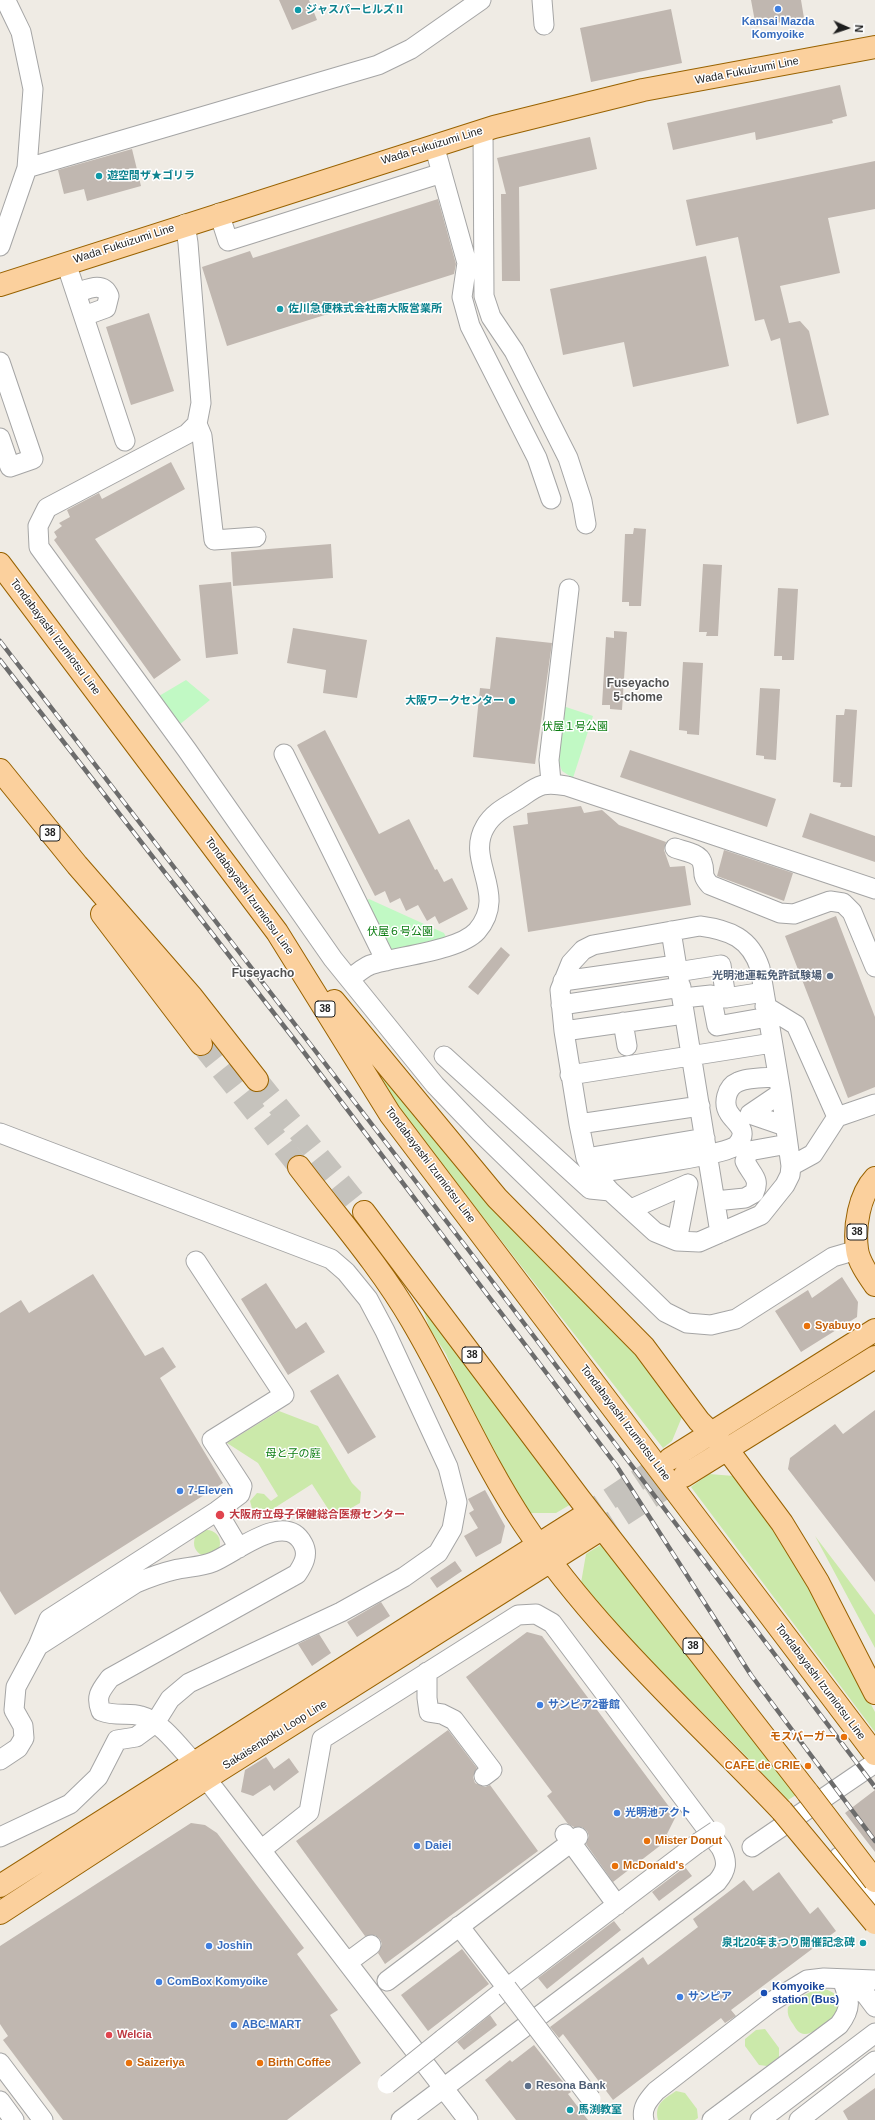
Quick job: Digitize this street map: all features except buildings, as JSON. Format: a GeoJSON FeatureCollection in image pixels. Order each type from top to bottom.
{"type":"FeatureCollection","features":[{"type":"Feature","properties":{"kind":"main road","name":"Wada Fukuizumi Line"},"geometry":{"type":"LineString","coordinates":[[0,285],[184,224],[483,130],[643,90],[875,47]]}},
{"type":"Feature","properties":{"kind":"main road","name":"Tondabayashi Izumiotsu Line"},"geometry":{"type":"LineString","coordinates":[[0,564],[277,932],[390,1114],[873,1755]]}},
{"type":"Feature","properties":{"kind":"main road","name":"38"},"geometry":{"type":"LineString","coordinates":[[0,770],[22,799],[192,997],[257,1080]]}},
{"type":"Feature","properties":{"kind":"main road"},"geometry":{"type":"LineString","coordinates":[[22,799],[117,934],[200,1044]]}},
{"type":"Feature","properties":{"kind":"main road"},"geometry":{"type":"LineString","coordinates":[[277,932],[497,1198],[644,1347],[710,1434],[727,1449],[782,1522],[818,1582],[850,1648],[875,1693]]}},
{"type":"Feature","properties":{"kind":"main road"},"geometry":{"type":"LineString","coordinates":[[299,1167],[390,1286],[411,1319],[439,1368],[489,1467],[525,1525],[603,1626],[638,1665],[782,1811],[875,1923]]}},
{"type":"Feature","properties":{"kind":"main road","name":"38"},"geometry":{"type":"LineString","coordinates":[[875,1178],[862,1201],[858,1224],[857,1250],[875,1285]]}},
{"type":"Feature","properties":{"kind":"main road","name":"38"},"geometry":{"type":"LineString","coordinates":[[364,1212],[579,1498],[875,1881]]}},
{"type":"Feature","properties":{"kind":"main road","name":"Tondabayashi Izumiotsu Line"},"geometry":{"type":"LineString","coordinates":[[670,1459],[875,1330]]}},
{"type":"Feature","properties":{"kind":"main road","name":"Tondabayashi Izumiotsu Line"},"geometry":{"type":"LineString","coordinates":[[684,1476],[875,1357]]}},
{"type":"Feature","properties":{"kind":"main road"},"geometry":{"type":"LineString","coordinates":[[546,1552],[588,1525]]}},
{"type":"Feature","properties":{"kind":"main road","name":"Sakaisenboku Loop Line"},"geometry":{"type":"LineString","coordinates":[[0,1886],[201,1771],[546,1552]]}},
{"type":"Feature","properties":{"kind":"main road","name":"Sakaisenboku Loop Line"},"geometry":{"type":"LineString","coordinates":[[0,1913],[201,1771]]}},
{"type":"Feature","properties":{"kind":"street"},"geometry":{"type":"LineString","coordinates":[[27,168],[378,65],[410,49],[481,0]]}},
{"type":"Feature","properties":{"kind":"street"},"geometry":{"type":"LineString","coordinates":[[542,0],[544,25]]}},
{"type":"Feature","properties":{"kind":"street"},"geometry":{"type":"LineString","coordinates":[[0,246],[27,168],[33,89],[21,32],[9,1]]}},
{"type":"Feature","properties":{"kind":"street"},"geometry":{"type":"LineString","coordinates":[[483,130],[484,296],[491,317],[514,351],[568,458],[582,501],[586,524]]}},
{"type":"Feature","properties":{"kind":"street"},"geometry":{"type":"LineString","coordinates":[[434,145],[468,263],[462,297],[470,326],[537,458],[551,499]]}},
{"type":"Feature","properties":{"kind":"street"},"geometry":{"type":"LineString","coordinates":[[219,214],[228,241],[442,173]]}},
{"type":"Feature","properties":{"kind":"street"},"geometry":{"type":"LineString","coordinates":[[184,224],[188,242],[201,403],[197,424],[202,436],[214,540],[256,537]]}},
{"type":"Feature","properties":{"kind":"street"},"geometry":{"type":"LineString","coordinates":[[66,263],[125,441]]}},
{"type":"Feature","properties":{"kind":"street"},"geometry":{"type":"LineString","coordinates":[[76,293],[98,287],[105,290],[109,296],[106,308],[84,316]]}},
{"type":"Feature","properties":{"kind":"street"},"geometry":{"type":"LineString","coordinates":[[0,362],[33,459],[10,467],[0,438]]}},
{"type":"Feature","properties":{"kind":"street"},"geometry":{"type":"LineString","coordinates":[[197,424],[187,434],[47,508],[38,526],[39,547],[187,750],[333,959],[350,978],[435,1085],[475,1127],[665,1312],[688,1323],[711,1325],[736,1319],[833,1257],[857,1250]]}},
{"type":"Feature","properties":{"kind":"street"},"geometry":{"type":"LineString","coordinates":[[550,782],[549,760],[569,589]]}},
{"type":"Feature","properties":{"kind":"street"},"geometry":{"type":"LineString","coordinates":[[284,754],[386,961]]}},
{"type":"Feature","properties":{"kind":"street"},"geometry":{"type":"LineString","coordinates":[[350,978],[369,966],[457,943],[476,932],[488,914],[489,889],[479,854],[479,841],[484,827],[501,810],[541,785],[550,782],[574,788],[875,889]]}},
{"type":"Feature","properties":{"kind":"street"},"geometry":{"type":"LineString","coordinates":[[675,848],[700,858],[703,863],[703,878],[710,885],[780,913],[794,914],[830,901],[843,903],[852,912],[875,967]]}},
{"type":"Feature","properties":{"kind":"street"},"geometry":{"type":"LineString","coordinates":[[700,926],[722,929],[740,939],[755,954],[760,968],[791,1166],[790,1175],[785,1185],[761,1215],[699,1242],[677,1241],[655,1232],[610,1191],[590,1166],[579,1124],[570,1075],[561,1005],[560,990],[562,981],[571,963],[583,950],[592,945],[671,931],[700,926]]}},
{"type":"Feature","properties":{"kind":"street"},"geometry":{"type":"LineString","coordinates":[[671,931],[720,1233]]}},
{"type":"Feature","properties":{"kind":"street"},"geometry":{"type":"LineString","coordinates":[[564,1030],[623,1022],[680,987],[721,965],[726,998],[765,1005],[796,1026],[837,1116]]}},
{"type":"Feature","properties":{"kind":"street"},"geometry":{"type":"LineString","coordinates":[[562,981],[680,987],[712,995],[717,1026],[765,1005]]}},
{"type":"Feature","properties":{"kind":"street"},"geometry":{"type":"LineString","coordinates":[[561,1005],[680,987]]}},
{"type":"Feature","properties":{"kind":"street"},"geometry":{"type":"LineString","coordinates":[[623,1022],[627,1046]]}},
{"type":"Feature","properties":{"kind":"street"},"geometry":{"type":"LineString","coordinates":[[570,1075],[772,1043]]}},
{"type":"Feature","properties":{"kind":"street"},"geometry":{"type":"LineString","coordinates":[[444,1056],[590,1189],[610,1191]]}},
{"type":"Feature","properties":{"kind":"street"},"geometry":{"type":"LineString","coordinates":[[590,1166],[664,1138],[728,1149],[737,1145],[741,1137],[742,1129],[736,1120],[730,1115],[726,1105],[728,1092],[732,1086],[738,1082],[779,1085]]}},
{"type":"Feature","properties":{"kind":"street"},"geometry":{"type":"LineString","coordinates":[[779,1085],[750,1114],[787,1135]]}},
{"type":"Feature","properties":{"kind":"street"},"geometry":{"type":"LineString","coordinates":[[791,1166],[813,1154],[837,1116],[875,1104]]}},
{"type":"Feature","properties":{"kind":"street"},"geometry":{"type":"LineString","coordinates":[[579,1124],[700,1106]]}},
{"type":"Feature","properties":{"kind":"street"},"geometry":{"type":"LineString","coordinates":[[0,1132],[331,1259],[346,1272],[368,1300],[386,1331],[448,1467],[457,1502],[452,1529],[438,1553],[404,1577],[341,1612],[189,1683],[170,1699],[155,1723],[136,1737],[117,1740],[98,1777],[70,1804],[0,1837]]}},
{"type":"Feature","properties":{"kind":"street"},"geometry":{"type":"LineString","coordinates":[[715,1201],[745,1198],[754,1194],[758,1186],[756,1179],[750,1172],[745,1161],[749,1151],[787,1135]]}},
{"type":"Feature","properties":{"kind":"street"},"geometry":{"type":"LineString","coordinates":[[590,1166],[634,1174],[706,1146]]}},
{"type":"Feature","properties":{"kind":"street"},"geometry":{"type":"LineString","coordinates":[[631,1209],[688,1184],[677,1241]]}},
{"type":"Feature","properties":{"kind":"street"},"geometry":{"type":"LineString","coordinates":[[0,1760],[18,1748],[24,1738],[23,1726],[5,1706],[38,1646],[49,1619],[217,1511],[240,1494],[242,1486],[212,1440],[284,1395],[196,1261]]}},
{"type":"Feature","properties":{"kind":"street"},"geometry":{"type":"LineString","coordinates":[[386,1331],[411,1319]]}},
{"type":"Feature","properties":{"kind":"street"},"geometry":{"type":"LineString","coordinates":[[217,1511],[239,1548]]}},
{"type":"Feature","properties":{"kind":"street"},"geometry":{"type":"LineString","coordinates":[[38,1646],[136,1583],[172,1570],[212,1563],[275,1530],[289,1530],[299,1535],[306,1548],[305,1563],[297,1574],[110,1678],[100,1691],[97,1702],[101,1711],[112,1715],[141,1716],[155,1723],[201,1771],[468,2120]]}},
{"type":"Feature","properties":{"kind":"street"},"geometry":{"type":"LineString","coordinates":[[261,1850],[309,1812],[322,1739],[518,1615],[536,1614],[552,1623],[721,1848],[726,1859],[725,1872],[717,1882],[401,2120]]}},
{"type":"Feature","properties":{"kind":"street"},"geometry":{"type":"LineString","coordinates":[[427,1672],[429,1712],[442,1714],[454,1720],[492,1770],[484,1776]]}},
{"type":"Feature","properties":{"kind":"street"},"geometry":{"type":"LineString","coordinates":[[752,1847],[873,1755]]}},
{"type":"Feature","properties":{"kind":"street"},"geometry":{"type":"LineString","coordinates":[[387,2084],[507,1988],[716,1831]]}},
{"type":"Feature","properties":{"kind":"street"},"geometry":{"type":"LineString","coordinates":[[387,1981],[571,1838],[617,1905]]}},
{"type":"Feature","properties":{"kind":"street"},"geometry":{"type":"LineString","coordinates":[[839,1857],[875,1901]]}},
{"type":"Feature","properties":{"kind":"street"},"geometry":{"type":"LineString","coordinates":[[459,1926],[591,2099]]}},
{"type":"Feature","properties":{"kind":"street"},"geometry":{"type":"LineString","coordinates":[[348,1962],[372,1944]]}},
{"type":"Feature","properties":{"kind":"street"},"geometry":{"type":"LineString","coordinates":[[842,1978],[866,1995],[875,2007]]}},
{"type":"Feature","properties":{"kind":"street"},"geometry":{"type":"LineString","coordinates":[[712,2120],[839,2026],[847,2014],[849,1999],[842,1978]]}},
{"type":"Feature","properties":{"kind":"street"},"geometry":{"type":"LineString","coordinates":[[644,2120],[643,2114],[647,2102],[656,2092],[771,2002],[807,1980],[842,1978],[875,1980]]}},
{"type":"Feature","properties":{"kind":"street"},"geometry":{"type":"LineString","coordinates":[[760,2120],[875,2033]]}},
{"type":"Feature","properties":{"kind":"street"},"geometry":{"type":"LineString","coordinates":[[792,2096],[804,2118],[875,2060]]}},
{"type":"Feature","properties":{"kind":"street"},"geometry":{"type":"LineString","coordinates":[[0,2063],[43,2120]]}},
{"type":"Feature","properties":{"kind":"street"},"geometry":{"type":"LineString","coordinates":[[0,2101],[14,2120]]}},
{"type":"Feature","properties":{"kind":"green space"},"geometry":{"type":"Polygon","coordinates":[[[186,680],[210,700],[179,725],[159,696],[186,680]]]}},
{"type":"Feature","properties":{"kind":"green space","name":"伏屋１号公園"},"geometry":{"type":"Polygon","coordinates":[[[563,706],[593,716],[573,778],[562,771],[559,763],[563,706]]]}},
{"type":"Feature","properties":{"kind":"green space","name":"伏屋６号公園"},"geometry":{"type":"Polygon","coordinates":[[[369,899],[444,933],[447,939],[395,951],[387,946],[364,902],[369,899]]]}},
{"type":"Feature","properties":{"kind":"green space"},"geometry":{"type":"Polygon","coordinates":[[[384,1066],[646,1357],[684,1412],[672,1441],[663,1448],[416,1131],[377,1078],[384,1066]]]}},
{"type":"Feature","properties":{"kind":"green space"},"geometry":{"type":"Polygon","coordinates":[[[425,1302],[573,1503],[556,1513],[529,1513],[475,1420],[446,1354],[430,1329],[422,1307],[425,1302]]]}},
{"type":"Feature","properties":{"kind":"green space","name":"母と子の庭"},"geometry":{"type":"Polygon","coordinates":[[[279,1411],[318,1426],[352,1483],[361,1492],[360,1503],[334,1518],[312,1484],[265,1514],[253,1512],[250,1501],[257,1493],[264,1494],[271,1501],[278,1496],[258,1463],[227,1443],[279,1411]]]}},
{"type":"Feature","properties":{"kind":"green space"},"geometry":{"type":"Polygon","coordinates":[[[709,1474],[734,1476],[774,1529],[809,1588],[875,1712],[875,1732],[691,1487],[709,1474]]]}},
{"type":"Feature","properties":{"kind":"green space"},"geometry":{"type":"Polygon","coordinates":[[[207,1530],[216,1534],[220,1543],[216,1552],[207,1556],[198,1552],[194,1543],[198,1534],[207,1530]]]}},
{"type":"Feature","properties":{"kind":"green space"},"geometry":{"type":"Polygon","coordinates":[[[815,1536],[875,1615],[875,1648],[815,1536]]]}},
{"type":"Feature","properties":{"kind":"green space"},"geometry":{"type":"Polygon","coordinates":[[[602,1544],[796,1795],[788,1800],[605,1612],[581,1583],[586,1554],[602,1544]]]}},
{"type":"Feature","properties":{"kind":"green space"},"geometry":{"type":"Polygon","coordinates":[[[825,1989],[835,1994],[839,2001],[838,2009],[833,2017],[818,2030],[804,2034],[800,2033],[789,2018],[788,2007],[805,1995],[814,1991],[825,1989]]]}},
{"type":"Feature","properties":{"kind":"green space"},"geometry":{"type":"Polygon","coordinates":[[[765,2029],[779,2048],[779,2057],[767,2066],[759,2065],[745,2046],[745,2039],[756,2030],[765,2029]]]}},
{"type":"Feature","properties":{"kind":"green space"},"geometry":{"type":"Polygon","coordinates":[[[676,2091],[685,2093],[697,2109],[698,2118],[695,2120],[658,2120],[657,2110],[661,2102],[676,2091]]]}},
{"type":"Feature","properties":{"kind":"tunnel"},"geometry":{"type":"LineString","coordinates":[[201,1044],[299,1167]]}},
{"type":"Feature","properties":{"kind":"tunnel"},"geometry":{"type":"LineString","coordinates":[[257,1080],[364,1212]]}},
{"type":"Feature","properties":{"kind":"tunnel"},"geometry":{"type":"LineString","coordinates":[[582,1517],[670,1459]]}},
{"type":"Feature","properties":{"kind":"tunnel"},"geometry":{"type":"LineString","coordinates":[[595,1533],[684,1476]]}},
{"type":"Feature","properties":{"kind":"railway"},"geometry":{"type":"LineString","coordinates":[[0,641],[467,1248],[875,1787]]}},
{"type":"Feature","properties":{"kind":"railway"},"geometry":{"type":"LineString","coordinates":[[0,660],[297,1043],[616,1465],[751,1675],[875,1841]]}},
{"type":"Feature","properties":{"kind":"place","name":"Kansai Mazda Komyoike"},"geometry":{"type":"Point","coordinates":[778,9]}},
{"type":"Feature","properties":{"kind":"place","name":"ジャスパーヒルズⅡ"},"geometry":{"type":"Point","coordinates":[298,10]}},
{"type":"Feature","properties":{"kind":"place","name":"遊空間ザ★ゴリラ"},"geometry":{"type":"Point","coordinates":[99,176]}},
{"type":"Feature","properties":{"kind":"place","name":"佐川急便株式会社南大阪営業所"},"geometry":{"type":"Point","coordinates":[280,309]}},
{"type":"Feature","properties":{"kind":"place","name":"大阪ワークセンター"},"geometry":{"type":"Point","coordinates":[512,701]}},
{"type":"Feature","properties":{"kind":"place","name":"光明池運転免許試験場"},"geometry":{"type":"Point","coordinates":[830,976]}},
{"type":"Feature","properties":{"kind":"place","name":"Syabuyo"},"geometry":{"type":"Point","coordinates":[807,1326]}},
{"type":"Feature","properties":{"kind":"place","name":"7-Eleven"},"geometry":{"type":"Point","coordinates":[180,1491]}},
{"type":"Feature","properties":{"kind":"place","name":"大阪府立母子保健総合医療センター"},"geometry":{"type":"Point","coordinates":[220,1515]}},
{"type":"Feature","properties":{"kind":"place","name":"サンピア2番館"},"geometry":{"type":"Point","coordinates":[540,1705]}},
{"type":"Feature","properties":{"kind":"place","name":"モスバーガー"},"geometry":{"type":"Point","coordinates":[844,1737]}},
{"type":"Feature","properties":{"kind":"place","name":"CAFE de CRIE"},"geometry":{"type":"Point","coordinates":[808,1766]}},
{"type":"Feature","properties":{"kind":"place","name":"光明池アクト"},"geometry":{"type":"Point","coordinates":[617,1813]}},
{"type":"Feature","properties":{"kind":"place","name":"Mister Donut"},"geometry":{"type":"Point","coordinates":[647,1841]}},
{"type":"Feature","properties":{"kind":"place","name":"Daiei"},"geometry":{"type":"Point","coordinates":[417,1846]}},
{"type":"Feature","properties":{"kind":"place","name":"McDonald's"},"geometry":{"type":"Point","coordinates":[615,1866]}},
{"type":"Feature","properties":{"kind":"place","name":"泉北20年まつり開催記念碑"},"geometry":{"type":"Point","coordinates":[863,1943]}},
{"type":"Feature","properties":{"kind":"place","name":"Joshin"},"geometry":{"type":"Point","coordinates":[209,1946]}},
{"type":"Feature","properties":{"kind":"place","name":"ComBox Komyoike"},"geometry":{"type":"Point","coordinates":[159,1982]}},
{"type":"Feature","properties":{"kind":"place","name":"Komyoike station (Bus)"},"geometry":{"type":"Point","coordinates":[764,1993]}},
{"type":"Feature","properties":{"kind":"place","name":"サンピア"},"geometry":{"type":"Point","coordinates":[680,1997]}},
{"type":"Feature","properties":{"kind":"place","name":"ABC-MART"},"geometry":{"type":"Point","coordinates":[234,2025]}},
{"type":"Feature","properties":{"kind":"place","name":"Welcia"},"geometry":{"type":"Point","coordinates":[109,2035]}},
{"type":"Feature","properties":{"kind":"place","name":"Saizeriya"},"geometry":{"type":"Point","coordinates":[129,2063]}},
{"type":"Feature","properties":{"kind":"place","name":"Birth Coffee"},"geometry":{"type":"Point","coordinates":[260,2063]}},
{"type":"Feature","properties":{"kind":"place","name":"Resona Bank"},"geometry":{"type":"Point","coordinates":[528,2086]}},
{"type":"Feature","properties":{"kind":"place","name":"馬渕教室"},"geometry":{"type":"Point","coordinates":[570,2110]}},
{"type":"Feature","properties":{"kind":"district","name":"Fuseyacho 5-chome"},"geometry":{"type":"Point","coordinates":[638,691]}},
{"type":"Feature","properties":{"kind":"district","name":"Fuseyacho"},"geometry":{"type":"Point","coordinates":[263,974]}}]}
